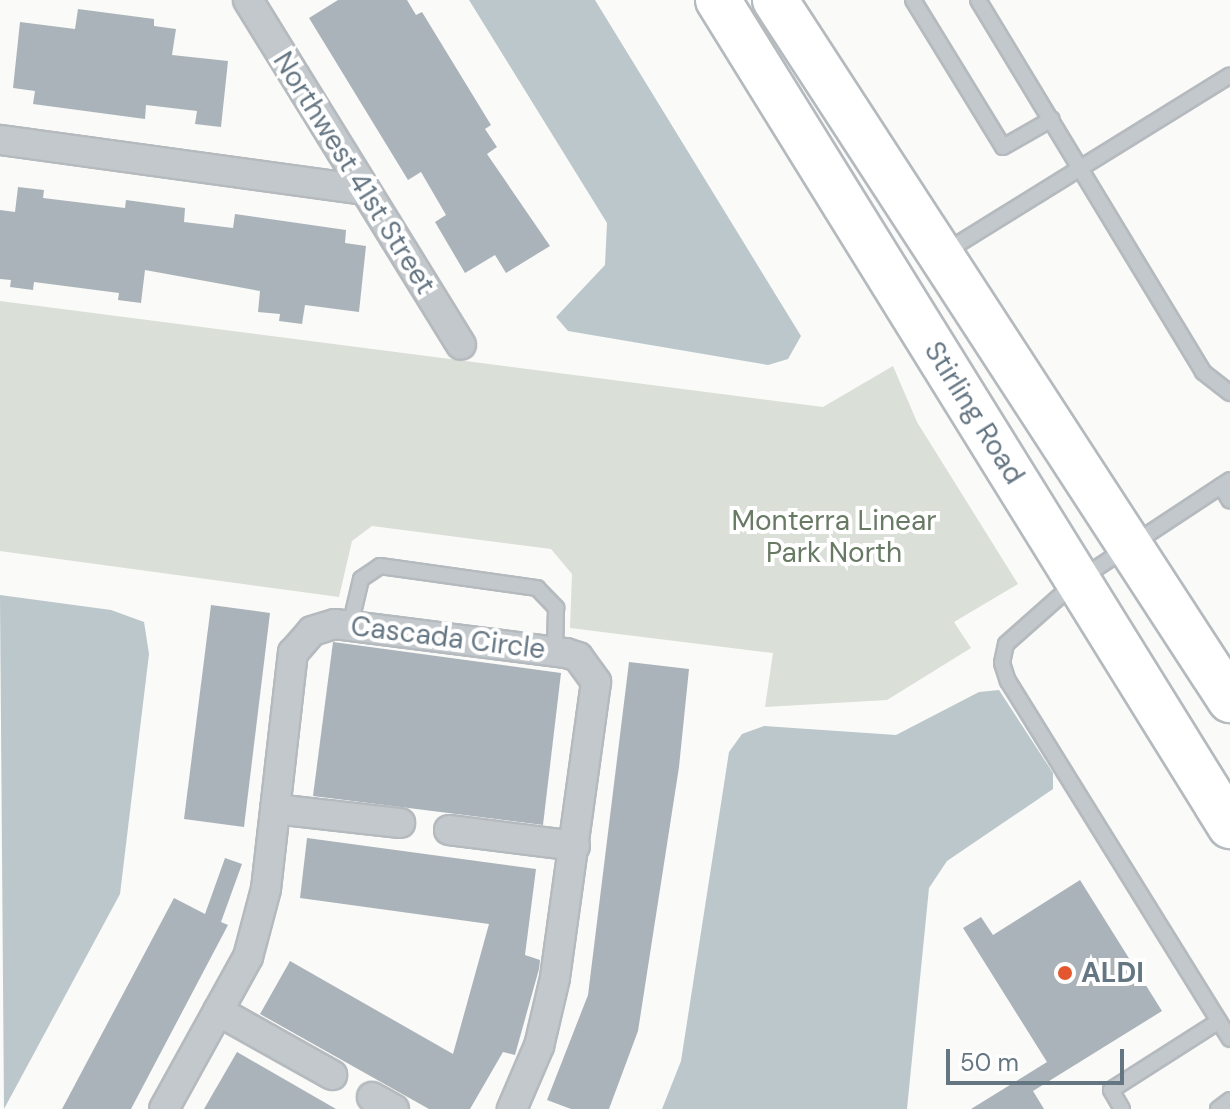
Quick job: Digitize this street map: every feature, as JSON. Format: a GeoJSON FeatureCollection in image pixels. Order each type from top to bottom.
{"type":"FeatureCollection","features":[{"type":"Feature","properties":{"kind":"main road","name":"Stirling Road"},"geometry":{"type":"LineString","coordinates":[[718,0],[1230,826]]}},
{"type":"Feature","properties":{"kind":"main road","name":"Stirling Road"},"geometry":{"type":"LineString","coordinates":[[775,0],[1230,700]]}},
{"type":"Feature","properties":{"kind":"street","name":"Northwest 41st Street"},"geometry":{"type":"LineString","coordinates":[[248,0],[461,345]]}},
{"type":"Feature","properties":{"kind":"street"},"geometry":{"type":"LineString","coordinates":[[0,140],[365,190]]}},
{"type":"Feature","properties":{"kind":"street","name":"Cascada Circle"},"geometry":{"type":"LineString","coordinates":[[164,1109],[248,957],[266,889],[293,653],[312,631],[350,626],[555,651],[578,657],[588,668],[598,696],[539,1046],[512,1109]]}},
{"type":"Feature","properties":{"kind":"street"},"geometry":{"type":"LineString","coordinates":[[275,809],[400,823]]}},
{"type":"Feature","properties":{"kind":"street"},"geometry":{"type":"LineString","coordinates":[[449,830],[575,846]]}},
{"type":"Feature","properties":{"kind":"street"},"geometry":{"type":"LineString","coordinates":[[218,1011],[332,1075]]}},
{"type":"Feature","properties":{"kind":"lane"},"geometry":{"type":"LineString","coordinates":[[913,0],[1003,147],[1052,119]]}},
{"type":"Feature","properties":{"kind":"lane"},"geometry":{"type":"LineString","coordinates":[[978,0],[1082,167],[1203,372],[1230,393]]}},
{"type":"Feature","properties":{"kind":"lane"},"geometry":{"type":"LineString","coordinates":[[939,256],[1230,75]]}},
{"type":"Feature","properties":{"kind":"lane"},"geometry":{"type":"LineString","coordinates":[[1230,501],[1225,483],[1077,581],[1006,644],[1002,663],[1008,681],[1230,1039]]}},
{"type":"Feature","properties":{"kind":"lane"},"geometry":{"type":"LineString","coordinates":[[350,626],[361,579],[380,566],[537,588],[556,608],[555,651]]}},
{"type":"Feature","properties":{"kind":"lane"},"geometry":{"type":"LineString","coordinates":[[1122,1109],[1111,1090],[1219,1021]]}},
{"type":"Feature","properties":{"kind":"lane"},"geometry":{"type":"LineString","coordinates":[[1218,1109],[1230,1100]]}},
{"type":"Feature","properties":{"kind":"green space","name":"Monterra Linear Park North"},"geometry":{"type":"Polygon","coordinates":[[[0,301],[823,407],[893,366],[917,422],[1018,584],[954,622],[971,648],[887,700],[765,707],[773,653],[570,628],[572,574],[551,549],[372,526],[352,541],[339,597],[0,551],[0,301]]]}},
{"type":"Feature","properties":{"kind":"shaded area"},"geometry":{"type":"Polygon","coordinates":[[[469,0],[595,0],[801,336],[788,359],[768,365],[568,331],[556,317],[605,265],[607,223],[469,0]]]}},
{"type":"Feature","properties":{"kind":"shaded area"},"geometry":{"type":"Polygon","coordinates":[[[0,595],[111,610],[144,622],[149,654],[120,894],[4,1109],[0,595]]]}},
{"type":"Feature","properties":{"kind":"shaded area"},"geometry":{"type":"Polygon","coordinates":[[[999,690],[1053,773],[1053,789],[947,861],[929,888],[907,1109],[662,1109],[681,1061],[729,752],[742,734],[764,726],[896,735],[979,692],[999,690]]]}},
{"type":"Feature","properties":{"kind":"building"},"geometry":{"type":"Polygon","coordinates":[[[338,0],[407,0],[416,15],[422,12],[491,125],[485,129],[497,147],[487,154],[550,246],[506,273],[495,255],[465,273],[435,222],[446,215],[421,172],[408,180],[309,18],[338,0]]]}},
{"type":"Feature","properties":{"kind":"building"},"geometry":{"type":"Polygon","coordinates":[[[78,9],[154,19],[154,26],[176,29],[172,55],[228,61],[221,127],[195,124],[197,111],[146,105],[145,119],[33,104],[35,91],[13,88],[20,22],[75,29],[78,9]]]}},
{"type":"Feature","properties":{"kind":"building"},"geometry":{"type":"Polygon","coordinates":[[[18,187],[44,190],[43,198],[125,208],[126,200],[185,208],[184,222],[233,228],[235,214],[346,230],[345,243],[366,246],[359,312],[305,305],[302,324],[279,321],[280,314],[258,312],[260,291],[145,270],[141,303],[118,300],[119,293],[34,282],[33,290],[10,287],[11,280],[0,279],[0,210],[15,212],[18,187]]]}},
{"type":"Feature","properties":{"kind":"building"},"geometry":{"type":"Polygon","coordinates":[[[211,605],[270,613],[244,827],[184,819],[211,605]]]}},
{"type":"Feature","properties":{"kind":"building"},"geometry":{"type":"Polygon","coordinates":[[[333,642],[561,673],[543,825],[313,796],[333,642]]]}},
{"type":"Feature","properties":{"kind":"building"},"geometry":{"type":"Polygon","coordinates":[[[629,662],[689,669],[679,767],[638,1031],[609,1109],[571,1109],[547,1100],[588,995],[629,662]]]}},
{"type":"Feature","properties":{"kind":"building"},"geometry":{"type":"Polygon","coordinates":[[[307,838],[536,869],[525,955],[540,960],[539,969],[515,1055],[503,1052],[470,1109],[429,1109],[260,1014],[290,961],[453,1054],[489,924],[300,898],[307,838]]]}},
{"type":"Feature","properties":{"kind":"building"},"geometry":{"type":"Polygon","coordinates":[[[225,858],[242,864],[221,922],[228,925],[131,1109],[62,1109],[174,898],[205,914],[225,858]]]}},
{"type":"Feature","properties":{"kind":"building","name":"ALDI"},"geometry":{"type":"Polygon","coordinates":[[[1080,880],[1162,1011],[1033,1091],[1044,1109],[971,1109],[1047,1062],[963,928],[981,917],[993,935],[1080,880]]]}},
{"type":"Feature","properties":{"kind":"building"},"geometry":{"type":"Polygon","coordinates":[[[237,1052],[336,1109],[204,1109],[237,1052]]]}},
{"type":"Feature","properties":{"kind":"place","name":"ALDI"},"geometry":{"type":"Point","coordinates":[1065,973]}}]}
